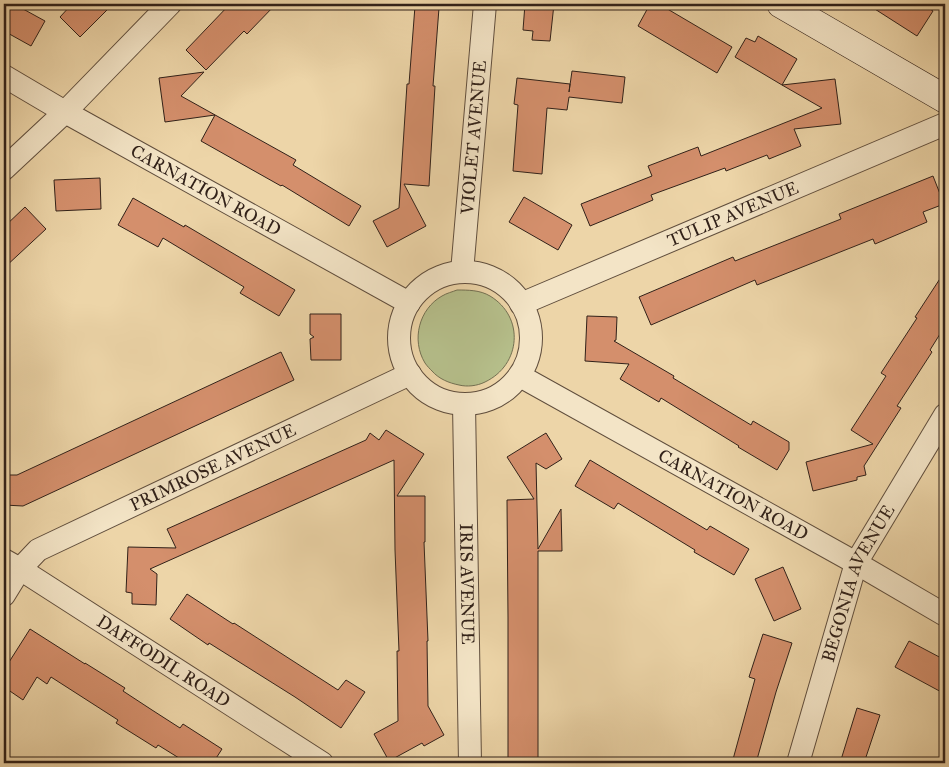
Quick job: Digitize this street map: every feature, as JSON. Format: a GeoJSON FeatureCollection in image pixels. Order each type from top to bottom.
{"type":"FeatureCollection","features":[{"type":"Feature","properties":{"kind":"street"},"geometry":{"type":"LineString","coordinates":[[4,169],[65,112],[170,4]]}},
{"type":"Feature","properties":{"kind":"street","name":"VIOLET AVENUE"},"geometry":{"type":"LineString","coordinates":[[462,272],[485,4]]}},
{"type":"Feature","properties":{"kind":"street"},"geometry":{"type":"LineString","coordinates":[[781,4],[945,99]]}},
{"type":"Feature","properties":{"kind":"street","name":"CARNATION ROAD"},"geometry":{"type":"LineString","coordinates":[[4,76],[65,112],[409,303]]}},
{"type":"Feature","properties":{"kind":"street","name":"TULIP AVENUE"},"geometry":{"type":"LineString","coordinates":[[521,304],[945,124]]}},
{"type":"Feature","properties":{"kind":"street"},"geometry":{"type":"LineString","coordinates":[[462,272],[477,273],[492,278],[505,286],[517,296],[525,310],[530,326],[531,343],[527,360],[520,376],[505,391],[486,401],[464,404],[443,400],[431,394],[410,374],[402,357],[399,339],[401,320],[409,303],[423,287],[441,276],[462,272]]}},
{"type":"Feature","properties":{"kind":"street","name":"PRIMROSE AVENUE"},"geometry":{"type":"LineString","coordinates":[[4,594],[12,564],[410,374]]}},
{"type":"Feature","properties":{"kind":"street","name":"CARNATION ROAD"},"geometry":{"type":"LineString","coordinates":[[520,376],[945,614]]}},
{"type":"Feature","properties":{"kind":"street","name":"IRIS AVENUE"},"geometry":{"type":"LineString","coordinates":[[464,404],[470,763]]}},
{"type":"Feature","properties":{"kind":"street","name":"BEGONIA AVENUE"},"geometry":{"type":"LineString","coordinates":[[798,763],[856,563],[945,415]]}},
{"type":"Feature","properties":{"kind":"street","name":"DAFFODIL ROAD"},"geometry":{"type":"LineString","coordinates":[[12,564],[322,763]]}},
{"type":"Feature","properties":{"kind":"green space"},"geometry":{"type":"Polygon","coordinates":[[[457,290],[478,291],[490,296],[501,305],[509,316],[513,328],[512,353],[506,364],[497,374],[485,382],[475,385],[455,384],[438,376],[425,363],[419,345],[418,335],[420,326],[428,309],[442,296],[457,290]]]}},
{"type":"Feature","properties":{"kind":"building"},"geometry":{"type":"Polygon","coordinates":[[[4,4],[14,4],[45,21],[31,46],[4,31],[4,4]]]}},
{"type":"Feature","properties":{"kind":"building"},"geometry":{"type":"Polygon","coordinates":[[[72,4],[113,4],[80,37],[60,17],[72,4]]]}},
{"type":"Feature","properties":{"kind":"building"},"geometry":{"type":"Polygon","coordinates":[[[230,4],[276,4],[247,34],[244,31],[206,70],[186,50],[230,4]]]}},
{"type":"Feature","properties":{"kind":"building"},"geometry":{"type":"Polygon","coordinates":[[[525,4],[554,4],[550,41],[532,40],[533,31],[523,30],[525,4]]]}},
{"type":"Feature","properties":{"kind":"building"},"geometry":{"type":"Polygon","coordinates":[[[650,4],[659,4],[732,47],[717,73],[638,26],[650,4]]]}},
{"type":"Feature","properties":{"kind":"building"},"geometry":{"type":"Polygon","coordinates":[[[867,4],[922,4],[933,11],[917,36],[867,4]]]}},
{"type":"Feature","properties":{"kind":"building"},"geometry":{"type":"Polygon","coordinates":[[[415,6],[439,8],[433,86],[435,86],[429,186],[404,184],[426,226],[387,247],[373,221],[399,208],[407,84],[409,84],[415,6]]]}},
{"type":"Feature","properties":{"kind":"building"},"geometry":{"type":"Polygon","coordinates":[[[758,36],[797,59],[782,85],[735,57],[746,38],[755,42],[758,36]]]}},
{"type":"Feature","properties":{"kind":"building"},"geometry":{"type":"Polygon","coordinates":[[[572,71],[625,77],[622,103],[569,97],[567,110],[547,108],[542,174],[513,171],[518,105],[514,104],[517,78],[570,84],[569,92],[572,71]]]}},
{"type":"Feature","properties":{"kind":"building"},"geometry":{"type":"Polygon","coordinates":[[[204,72],[181,96],[296,160],[293,165],[361,206],[349,226],[282,185],[201,141],[215,115],[165,122],[159,78],[204,72]]]}},
{"type":"Feature","properties":{"kind":"building"},"geometry":{"type":"Polygon","coordinates":[[[835,79],[841,124],[794,129],[801,146],[769,159],[767,155],[726,171],[725,168],[651,195],[653,200],[590,226],[581,204],[652,176],[648,166],[698,147],[701,156],[822,108],[782,85],[835,79]]]}},
{"type":"Feature","properties":{"kind":"building"},"geometry":{"type":"Polygon","coordinates":[[[933,176],[944,204],[923,212],[927,222],[875,244],[873,239],[757,285],[755,280],[651,325],[639,297],[733,257],[735,261],[841,219],[839,214],[933,176]]]}},
{"type":"Feature","properties":{"kind":"building"},"geometry":{"type":"Polygon","coordinates":[[[100,178],[101,209],[56,211],[54,180],[100,178]]]}},
{"type":"Feature","properties":{"kind":"building"},"geometry":{"type":"Polygon","coordinates":[[[524,197],[572,225],[558,250],[509,222],[524,197]]]}},
{"type":"Feature","properties":{"kind":"building"},"geometry":{"type":"Polygon","coordinates":[[[133,198],[184,227],[185,225],[295,290],[279,316],[240,293],[244,287],[163,238],[158,247],[118,225],[133,198]]]}},
{"type":"Feature","properties":{"kind":"building"},"geometry":{"type":"Polygon","coordinates":[[[25,207],[46,229],[4,268],[4,227],[25,207]]]}},
{"type":"Feature","properties":{"kind":"building"},"geometry":{"type":"Polygon","coordinates":[[[945,271],[945,326],[930,350],[932,352],[897,406],[901,408],[864,466],[866,475],[857,477],[857,480],[813,491],[806,462],[873,444],[851,430],[886,376],[881,373],[945,271]]]}},
{"type":"Feature","properties":{"kind":"building"},"geometry":{"type":"Polygon","coordinates":[[[310,314],[341,314],[341,360],[311,360],[310,339],[314,337],[310,334],[310,314]]]}},
{"type":"Feature","properties":{"kind":"building"},"geometry":{"type":"Polygon","coordinates":[[[587,316],[617,317],[616,340],[614,341],[674,376],[673,378],[751,425],[753,421],[789,442],[789,450],[777,470],[661,398],[659,402],[620,379],[629,364],[585,361],[587,316]]]}},
{"type":"Feature","properties":{"kind":"building"},"geometry":{"type":"Polygon","coordinates":[[[281,352],[294,380],[23,506],[4,505],[4,475],[17,475],[281,352]]]}},
{"type":"Feature","properties":{"kind":"building"},"geometry":{"type":"Polygon","coordinates":[[[386,430],[424,454],[397,496],[425,496],[424,542],[428,641],[428,706],[444,735],[424,746],[422,743],[389,761],[374,734],[398,721],[397,651],[399,651],[394,460],[150,569],[157,574],[156,605],[132,604],[132,593],[126,592],[128,547],[176,548],[167,529],[366,440],[370,433],[379,440],[386,430]]]}},
{"type":"Feature","properties":{"kind":"building"},"geometry":{"type":"Polygon","coordinates":[[[546,433],[562,459],[546,469],[536,463],[538,549],[561,509],[562,551],[538,551],[538,763],[508,763],[507,500],[534,499],[507,457],[546,433]]]}},
{"type":"Feature","properties":{"kind":"building"},"geometry":{"type":"Polygon","coordinates":[[[590,460],[707,530],[710,526],[749,549],[734,575],[694,552],[695,550],[618,503],[614,509],[575,486],[590,460]]]}},
{"type":"Feature","properties":{"kind":"building"},"geometry":{"type":"Polygon","coordinates":[[[783,567],[801,609],[774,621],[755,579],[783,567]]]}},
{"type":"Feature","properties":{"kind":"building"},"geometry":{"type":"Polygon","coordinates":[[[187,594],[338,690],[346,680],[365,692],[341,728],[170,619],[187,594]]]}},
{"type":"Feature","properties":{"kind":"building"},"geometry":{"type":"Polygon","coordinates":[[[30,629],[125,688],[123,691],[180,728],[183,724],[222,749],[213,763],[187,763],[158,745],[156,748],[116,723],[118,720],[51,677],[47,684],[37,677],[23,700],[4,687],[4,670],[30,629]]]}},
{"type":"Feature","properties":{"kind":"building"},"geometry":{"type":"Polygon","coordinates":[[[763,634],[792,643],[756,763],[732,763],[755,679],[749,677],[763,634]]]}},
{"type":"Feature","properties":{"kind":"building"},"geometry":{"type":"Polygon","coordinates":[[[909,641],[945,660],[945,694],[895,667],[909,641]]]}},
{"type":"Feature","properties":{"kind":"building"},"geometry":{"type":"Polygon","coordinates":[[[857,708],[880,715],[864,763],[840,763],[857,708]]]}}]}
